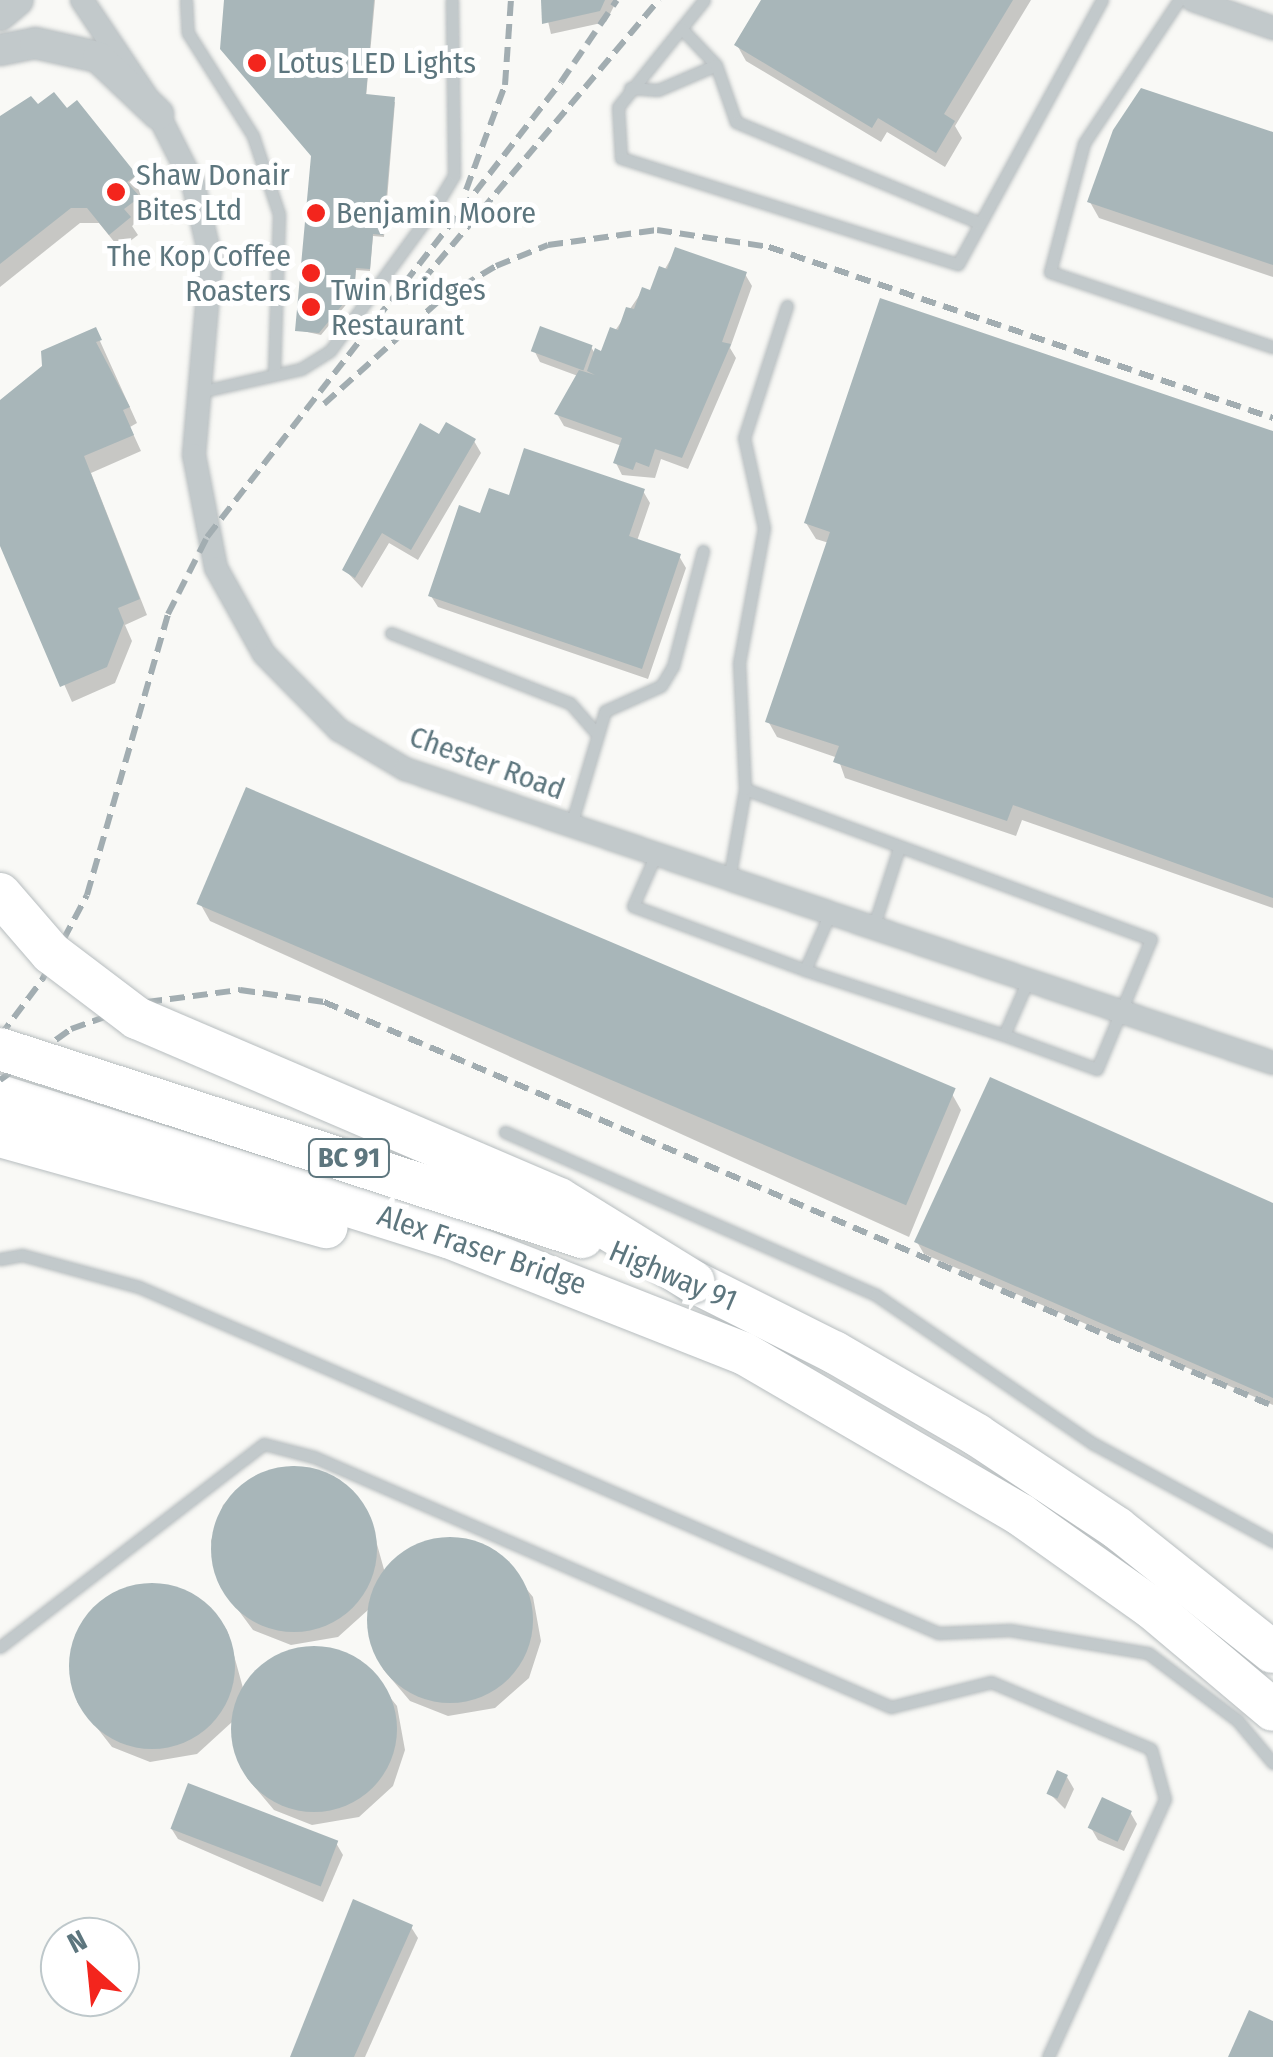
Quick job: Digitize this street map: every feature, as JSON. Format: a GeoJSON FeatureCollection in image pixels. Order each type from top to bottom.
{"type":"FeatureCollection","features":[{"type":"Feature","properties":{"kind":"highway"},"geometry":{"type":"LineString","coordinates":[[0,894],[51,954],[137,1018],[559,1198],[694,1282]]}},
{"type":"Feature","properties":{"kind":"highway","name":"Highway 91"},"geometry":{"type":"LineString","coordinates":[[0,1049],[479,1200],[694,1282],[834,1352],[1032,1470],[1273,1652]]}},
{"type":"Feature","properties":{"kind":"highway","name":"Alex Fraser Bridge"},"geometry":{"type":"LineString","coordinates":[[0,1096],[448,1236],[676,1321]]}},
{"type":"Feature","properties":{"kind":"highway"},"geometry":{"type":"LineString","coordinates":[[0,1136],[676,1321]]}},
{"type":"Feature","properties":{"kind":"highway","name":"Highway 91"},"geometry":{"type":"LineString","coordinates":[[676,1321],[828,1398],[1021,1514],[1152,1608],[1273,1710]]}},
{"type":"Feature","properties":{"kind":"street"},"geometry":{"type":"LineString","coordinates":[[0,15],[18,0]]}},
{"type":"Feature","properties":{"kind":"street","name":"Chester Road"},"geometry":{"type":"LineString","coordinates":[[82,0],[158,114],[193,183],[210,260],[194,455],[207,538],[216,568],[264,654],[339,730],[405,769],[1273,1064]]}},
{"type":"Feature","properties":{"kind":"street"},"geometry":{"type":"LineString","coordinates":[[1194,0],[1246,9],[1273,28]]}},
{"type":"Feature","properties":{"kind":"street"},"geometry":{"type":"LineString","coordinates":[[0,50],[36,43],[98,58],[158,114]]}},
{"type":"Feature","properties":{"kind":"lane"},"geometry":{"type":"LineString","coordinates":[[186,0],[188,33],[253,136],[279,214],[283,243],[274,374]]}},
{"type":"Feature","properties":{"kind":"lane"},"geometry":{"type":"LineString","coordinates":[[200,392],[301,368],[330,351],[378,292],[454,175],[452,0]]}},
{"type":"Feature","properties":{"kind":"lane"},"geometry":{"type":"LineString","coordinates":[[704,0],[630,88],[618,108],[621,158],[958,264],[1102,0]]}},
{"type":"Feature","properties":{"kind":"lane"},"geometry":{"type":"LineString","coordinates":[[1179,0],[1084,143],[1050,272],[1273,347]]}},
{"type":"Feature","properties":{"kind":"lane"},"geometry":{"type":"LineString","coordinates":[[682,28],[716,65],[736,122],[980,223]]}},
{"type":"Feature","properties":{"kind":"lane"},"geometry":{"type":"LineString","coordinates":[[630,88],[658,90],[716,65]]}},
{"type":"Feature","properties":{"kind":"lane"},"geometry":{"type":"LineString","coordinates":[[729,878],[744,789],[738,663],[764,528],[744,438],[787,306]]}},
{"type":"Feature","properties":{"kind":"lane"},"geometry":{"type":"LineString","coordinates":[[571,825],[596,732],[606,711],[667,678],[703,551]]}},
{"type":"Feature","properties":{"kind":"lane"},"geometry":{"type":"LineString","coordinates":[[390,633],[560,698],[587,714],[596,732]]}},
{"type":"Feature","properties":{"kind":"lane"},"geometry":{"type":"LineString","coordinates":[[656,854],[633,906],[805,970],[1097,1070],[1151,939],[744,789]]}},
{"type":"Feature","properties":{"kind":"lane"},"geometry":{"type":"LineString","coordinates":[[873,928],[899,848]]}},
{"type":"Feature","properties":{"kind":"lane"},"geometry":{"type":"LineString","coordinates":[[805,970],[830,913]]}},
{"type":"Feature","properties":{"kind":"lane"},"geometry":{"type":"LineString","coordinates":[[1004,1035],[1028,980]]}},
{"type":"Feature","properties":{"kind":"lane"},"geometry":{"type":"LineString","coordinates":[[504,1132],[876,1295],[1094,1444],[1273,1542]]}},
{"type":"Feature","properties":{"kind":"lane"},"geometry":{"type":"LineString","coordinates":[[0,1259],[22,1255],[139,1288],[938,1633],[1010,1630],[1148,1652],[1237,1720],[1273,1763]]}},
{"type":"Feature","properties":{"kind":"lane"},"geometry":{"type":"LineString","coordinates":[[0,1646],[264,1444],[314,1457],[891,1707],[991,1682],[1151,1749],[1164,1800],[1048,2057]]}},
{"type":"Feature","properties":{"kind":"building"},"geometry":{"type":"Polygon","coordinates":[[[224,0],[374,0],[366,94],[395,97],[383,235],[373,234],[370,269],[356,268],[354,291],[319,333],[295,331],[311,156],[220,49],[224,0]]]}},
{"type":"Feature","properties":{"kind":"building"},"geometry":{"type":"Polygon","coordinates":[[[541,0],[605,0],[600,11],[542,24],[541,0]]]}},
{"type":"Feature","properties":{"kind":"building"},"geometry":{"type":"Polygon","coordinates":[[[761,0],[1013,0],[944,114],[955,121],[936,153],[878,118],[872,128],[734,45],[761,0]]]}},
{"type":"Feature","properties":{"kind":"building"},"geometry":{"type":"Polygon","coordinates":[[[1141,88],[1273,132],[1273,265],[1087,202],[1113,130],[1141,88]]]}},
{"type":"Feature","properties":{"kind":"building"},"geometry":{"type":"Polygon","coordinates":[[[54,92],[67,108],[77,100],[137,175],[127,182],[140,197],[124,209],[131,217],[109,235],[87,208],[71,208],[0,264],[0,116],[31,96],[38,104],[54,92]]]}},
{"type":"Feature","properties":{"kind":"building"},"geometry":{"type":"Polygon","coordinates":[[[675,247],[747,272],[722,342],[731,344],[682,458],[655,449],[649,467],[636,462],[633,470],[613,463],[622,438],[554,414],[579,370],[595,375],[587,371],[595,348],[601,351],[610,327],[618,330],[626,307],[634,309],[642,287],[650,290],[659,266],[667,269],[675,247]]]}},
{"type":"Feature","properties":{"kind":"building"},"geometry":{"type":"Polygon","coordinates":[[[880,298],[1273,431],[1273,898],[1013,805],[1007,821],[833,762],[839,746],[765,722],[830,532],[804,523],[880,298]]]}},
{"type":"Feature","properties":{"kind":"building"},"geometry":{"type":"Polygon","coordinates":[[[540,326],[593,345],[583,371],[531,351],[540,326]]]}},
{"type":"Feature","properties":{"kind":"building"},"geometry":{"type":"Polygon","coordinates":[[[96,327],[102,340],[96,342],[130,407],[123,410],[134,435],[84,456],[140,599],[118,608],[124,623],[107,667],[60,687],[0,546],[0,400],[42,366],[41,351],[96,327]]]}},
{"type":"Feature","properties":{"kind":"building"},"geometry":{"type":"Polygon","coordinates":[[[446,422],[476,439],[411,550],[382,533],[355,578],[342,570],[420,423],[439,434],[446,422]]]}},
{"type":"Feature","properties":{"kind":"building"},"geometry":{"type":"Polygon","coordinates":[[[524,448],[645,489],[629,536],[681,554],[642,669],[428,596],[459,505],[480,513],[489,488],[509,495],[524,448]]]}},
{"type":"Feature","properties":{"kind":"building"},"geometry":{"type":"Polygon","coordinates":[[[246,787],[956,1088],[906,1205],[196,904],[246,787]]]}},
{"type":"Feature","properties":{"kind":"building"},"geometry":{"type":"Polygon","coordinates":[[[990,1077],[1273,1203],[1273,1398],[914,1242],[990,1077]]]}},
{"type":"Feature","properties":{"kind":"building"},"geometry":{"type":"Polygon","coordinates":[[[294,1466],[326,1472],[353,1490],[371,1517],[377,1549],[371,1581],[353,1608],[326,1626],[294,1632],[262,1626],[235,1608],[217,1581],[211,1549],[217,1517],[235,1490],[262,1472],[294,1466]]]}},
{"type":"Feature","properties":{"kind":"building"},"geometry":{"type":"Polygon","coordinates":[[[450,1537],[482,1543],[509,1561],[527,1588],[533,1620],[527,1652],[509,1679],[482,1697],[450,1703],[418,1697],[391,1679],[373,1652],[367,1620],[373,1588],[391,1561],[418,1543],[450,1537]]]}},
{"type":"Feature","properties":{"kind":"building"},"geometry":{"type":"Polygon","coordinates":[[[152,1583],[184,1589],[211,1607],[229,1634],[235,1666],[229,1698],[211,1725],[184,1743],[152,1749],[120,1743],[93,1725],[75,1698],[69,1666],[75,1634],[93,1607],[120,1589],[152,1583]]]}},
{"type":"Feature","properties":{"kind":"building"},"geometry":{"type":"Polygon","coordinates":[[[314,1646],[346,1652],[373,1670],[391,1697],[397,1729],[391,1761],[373,1788],[346,1806],[314,1812],[282,1806],[255,1788],[237,1761],[231,1729],[237,1697],[255,1670],[282,1652],[314,1646]]]}},
{"type":"Feature","properties":{"kind":"building"},"geometry":{"type":"Polygon","coordinates":[[[1057,1770],[1068,1775],[1057,1799],[1046,1794],[1057,1770]]]}},
{"type":"Feature","properties":{"kind":"building"},"geometry":{"type":"Polygon","coordinates":[[[188,1783],[338,1841],[321,1886],[170,1829],[188,1783]]]}},
{"type":"Feature","properties":{"kind":"building"},"geometry":{"type":"Polygon","coordinates":[[[1102,1797],[1132,1811],[1118,1842],[1088,1828],[1102,1797]]]}},
{"type":"Feature","properties":{"kind":"building"},"geometry":{"type":"Polygon","coordinates":[[[353,1899],[413,1925],[354,2057],[290,2057],[353,1899]]]}},
{"type":"Feature","properties":{"kind":"building"},"geometry":{"type":"Polygon","coordinates":[[[1249,2010],[1273,2021],[1273,2057],[1228,2057],[1249,2010]]]}},
{"type":"Feature","properties":{"kind":"railway"},"geometry":{"type":"LineString","coordinates":[[466,190],[505,85],[511,0]]}},
{"type":"Feature","properties":{"kind":"railway"},"geometry":{"type":"LineString","coordinates":[[0,1036],[42,980],[87,895],[168,614],[207,537],[561,82],[617,0]]}},
{"type":"Feature","properties":{"kind":"railway"},"geometry":{"type":"LineString","coordinates":[[422,281],[659,0]]}},
{"type":"Feature","properties":{"kind":"railway"},"geometry":{"type":"LineString","coordinates":[[324,404],[442,298],[496,266],[548,245],[657,230],[769,247],[1273,418]]}},
{"type":"Feature","properties":{"kind":"railway"},"geometry":{"type":"LineString","coordinates":[[0,1080],[71,1029],[147,1002],[240,990],[324,1002],[1273,1406]]}},
{"type":"Feature","properties":{"kind":"place","name":"Lotus LED Lights"},"geometry":{"type":"Point","coordinates":[257,63]}},
{"type":"Feature","properties":{"kind":"place","name":"Shaw Donair Bites Ltd"},"geometry":{"type":"Point","coordinates":[116,192]}},
{"type":"Feature","properties":{"kind":"place","name":"Benjamin Moore"},"geometry":{"type":"Point","coordinates":[316,213]}},
{"type":"Feature","properties":{"kind":"place","name":"The Kop Coffee Roasters"},"geometry":{"type":"Point","coordinates":[311,273]}},
{"type":"Feature","properties":{"kind":"place","name":"Twin Bridges Restaurant"},"geometry":{"type":"Point","coordinates":[311,307]}}]}
